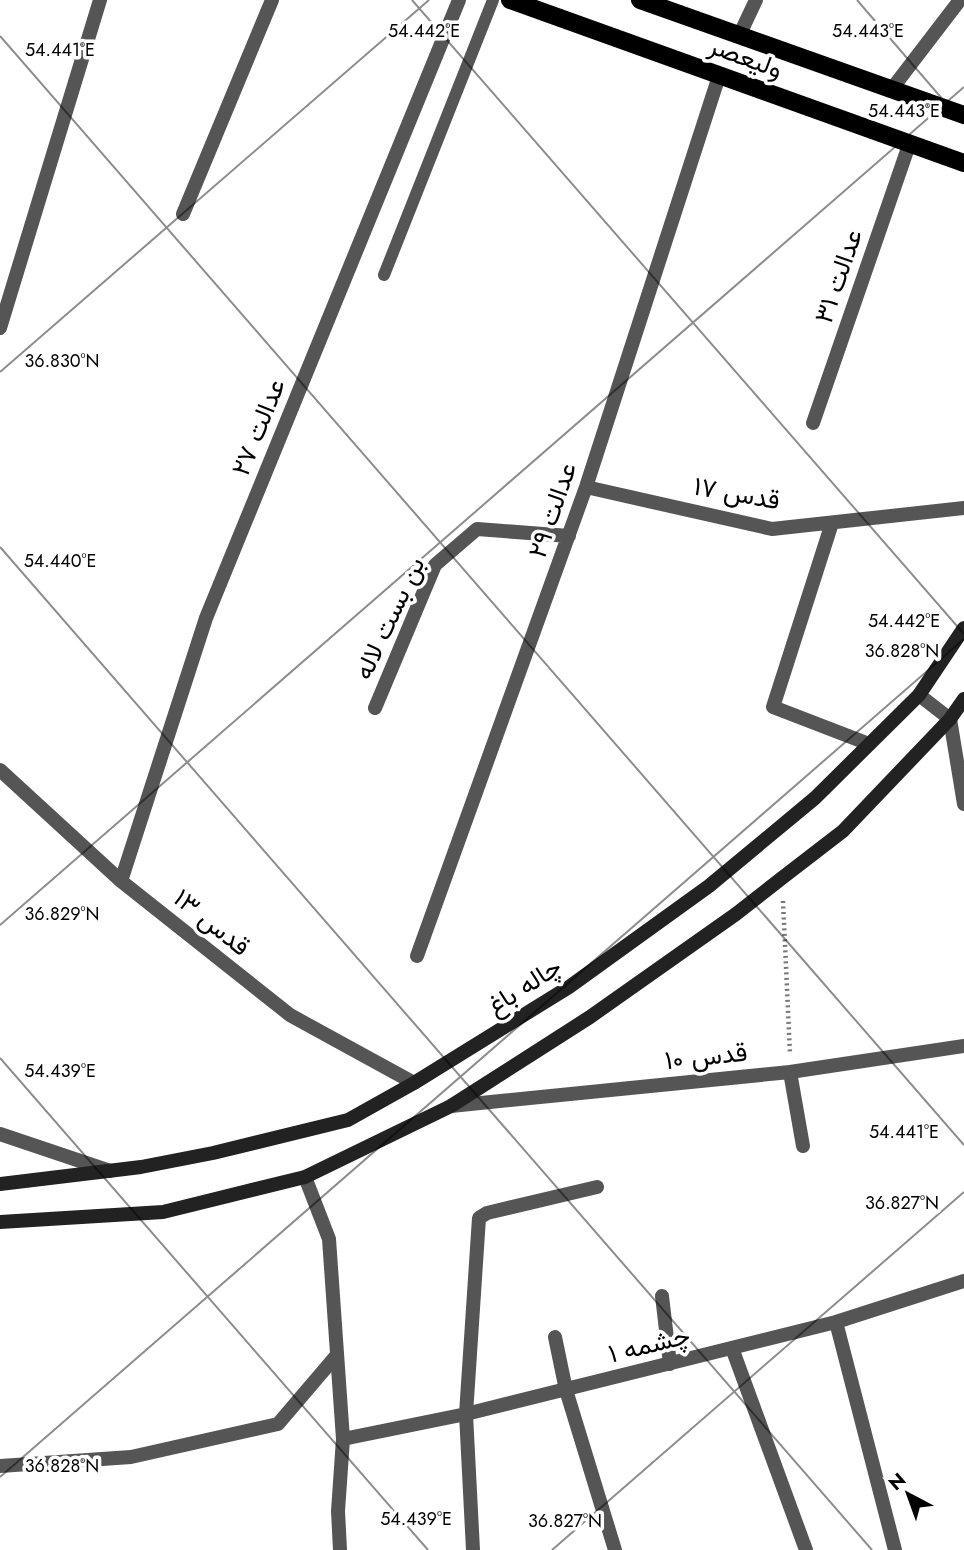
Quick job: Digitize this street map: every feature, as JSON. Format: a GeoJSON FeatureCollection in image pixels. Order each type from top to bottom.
{"type":"FeatureCollection","features":[{"type":"Feature","properties":{"kind":"main road","name":"ولیعصر"},"geometry":{"type":"LineString","coordinates":[[510,0],[964,163]]}},
{"type":"Feature","properties":{"kind":"main road","name":"ولیعصر"},"geometry":{"type":"LineString","coordinates":[[640,0],[964,115]]}},
{"type":"Feature","properties":{"kind":"main road","name":"چاله باغ"},"geometry":{"type":"LineString","coordinates":[[0,1184],[110,1171],[213,1153],[348,1120],[414,1083],[569,987],[709,886],[815,798],[919,695],[964,628]]}},
{"type":"Feature","properties":{"kind":"main road"},"geometry":{"type":"LineString","coordinates":[[0,1222],[163,1212],[305,1177],[452,1106],[590,1017],[736,914],[843,831],[950,719],[964,698]]}},
{"type":"Feature","properties":{"kind":"street"},"geometry":{"type":"LineString","coordinates":[[0,328],[6,285],[100,0]]}},
{"type":"Feature","properties":{"kind":"street"},"geometry":{"type":"LineString","coordinates":[[183,214],[272,0]]}},
{"type":"Feature","properties":{"kind":"street","name":"عدالت ۲۷"},"geometry":{"type":"LineString","coordinates":[[121,881],[206,618],[459,0]]}},
{"type":"Feature","properties":{"kind":"street"},"geometry":{"type":"LineString","coordinates":[[739,36],[756,0]]}},
{"type":"Feature","properties":{"kind":"street"},"geometry":{"type":"LineString","coordinates":[[891,90],[960,0]]}},
{"type":"Feature","properties":{"kind":"street","name":"عدالت ۲۹"},"geometry":{"type":"LineString","coordinates":[[418,956],[586,487],[719,76]]}},
{"type":"Feature","properties":{"kind":"street","name":"عدالت ۳۱"},"geometry":{"type":"LineString","coordinates":[[813,423],[909,145]]}},
{"type":"Feature","properties":{"kind":"street","name":"قدس ۱۷"},"geometry":{"type":"LineString","coordinates":[[586,487],[772,529],[964,508]]}},
{"type":"Feature","properties":{"kind":"street"},"geometry":{"type":"LineString","coordinates":[[832,523],[773,707],[869,744]]}},
{"type":"Feature","properties":{"kind":"street","name":"بن بست لاله"},"geometry":{"type":"LineString","coordinates":[[375,708],[435,565],[477,529],[569,536]]}},
{"type":"Feature","properties":{"kind":"street"},"geometry":{"type":"LineString","coordinates":[[919,695],[950,719],[964,804]]}},
{"type":"Feature","properties":{"kind":"street","name":"قدس ۱۳"},"geometry":{"type":"LineString","coordinates":[[0,770],[121,881],[290,1015],[414,1083]]}},
{"type":"Feature","properties":{"kind":"street","name":"قدس ۱۰"},"geometry":{"type":"LineString","coordinates":[[452,1106],[790,1072],[964,1046]]}},
{"type":"Feature","properties":{"kind":"street"},"geometry":{"type":"LineString","coordinates":[[790,1072],[803,1146]]}},
{"type":"Feature","properties":{"kind":"street"},"geometry":{"type":"LineString","coordinates":[[0,1134],[110,1171]]}},
{"type":"Feature","properties":{"kind":"street"},"geometry":{"type":"LineString","coordinates":[[0,1141],[19,1140]]}},
{"type":"Feature","properties":{"kind":"street"},"geometry":{"type":"LineString","coordinates":[[305,1177],[329,1238],[343,1439],[338,1511],[340,1550]]}},
{"type":"Feature","properties":{"kind":"street"},"geometry":{"type":"LineString","coordinates":[[473,1550],[466,1414],[479,1218],[487,1213],[597,1188]]}},
{"type":"Feature","properties":{"kind":"street","name":"چشمه ۱"},"geometry":{"type":"LineString","coordinates":[[343,1439],[466,1414],[836,1322],[964,1281]]}},
{"type":"Feature","properties":{"kind":"street"},"geometry":{"type":"LineString","coordinates":[[662,1296],[670,1364]]}},
{"type":"Feature","properties":{"kind":"street"},"geometry":{"type":"LineString","coordinates":[[836,1322],[895,1550]]}},
{"type":"Feature","properties":{"kind":"street"},"geometry":{"type":"LineString","coordinates":[[555,1337],[566,1390],[615,1550]]}},
{"type":"Feature","properties":{"kind":"street"},"geometry":{"type":"LineString","coordinates":[[732,1348],[806,1550]]}},
{"type":"Feature","properties":{"kind":"street"},"geometry":{"type":"LineString","coordinates":[[0,1466],[131,1457],[278,1424],[336,1356]]}},
{"type":"Feature","properties":{"kind":"lane"},"geometry":{"type":"LineString","coordinates":[[384,275],[493,0]]}},
{"type":"Feature","properties":{"kind":"path"},"geometry":{"type":"LineString","coordinates":[[782,878],[790,1072]]}}]}
